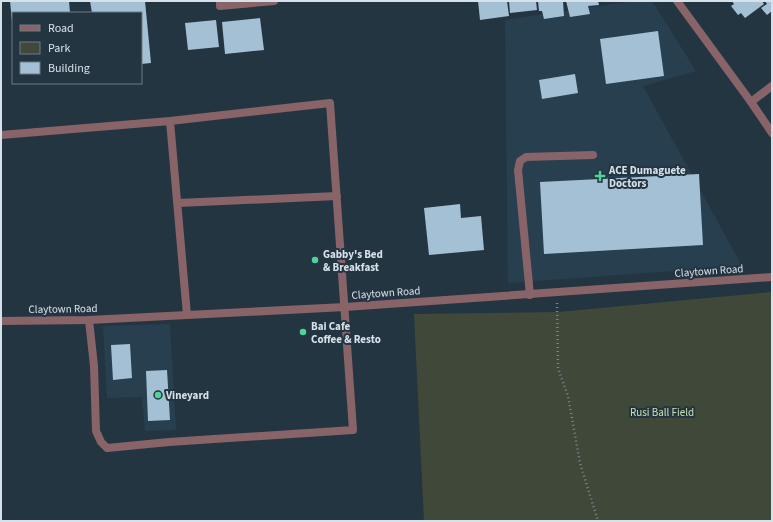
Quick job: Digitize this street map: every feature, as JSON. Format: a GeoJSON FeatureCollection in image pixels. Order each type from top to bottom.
{"type":"FeatureCollection","features":[{"type":"Feature","properties":{"kind":"street"},"geometry":{"type":"LineString","coordinates":[[220,1],[220,6],[274,1]]}},
{"type":"Feature","properties":{"kind":"street"},"geometry":{"type":"LineString","coordinates":[[678,1],[772,133]]}},
{"type":"Feature","properties":{"kind":"street"},"geometry":{"type":"LineString","coordinates":[[751,102],[772,86]]}},
{"type":"Feature","properties":{"kind":"street"},"geometry":{"type":"LineString","coordinates":[[1,135],[170,121],[330,103],[353,430],[169,442],[115,448],[104,446],[98,438],[96,431],[94,366],[89,320]]}},
{"type":"Feature","properties":{"kind":"street"},"geometry":{"type":"LineString","coordinates":[[170,121],[187,315]]}},
{"type":"Feature","properties":{"kind":"street"},"geometry":{"type":"LineString","coordinates":[[530,294],[518,170],[520,161],[526,158],[593,155]]}},
{"type":"Feature","properties":{"kind":"street"},"geometry":{"type":"LineString","coordinates":[[178,203],[337,196]]}},
{"type":"Feature","properties":{"kind":"street","name":"Claytown Road"},"geometry":{"type":"LineString","coordinates":[[1,321],[89,320],[345,307],[772,277]]}},
{"type":"Feature","properties":{"kind":"path"},"geometry":{"type":"LineString","coordinates":[[555,293],[558,312],[558,368],[568,396],[580,463],[598,521]]}},
{"type":"Feature","properties":{"kind":"shaded area","name":"ACE Dumaguete Doctors"},"geometry":{"type":"Polygon","coordinates":[[[634,1],[652,1],[696,71],[643,86],[742,266],[508,283],[505,20],[634,1]]]}},
{"type":"Feature","properties":{"kind":"shaded area"},"geometry":{"type":"Polygon","coordinates":[[[170,324],[176,430],[145,431],[142,397],[107,398],[103,326],[170,324]]]}},
{"type":"Feature","properties":{"kind":"green space","name":"Rusi Ball Field"},"geometry":{"type":"Polygon","coordinates":[[[772,292],[772,521],[424,521],[414,314],[558,312],[772,292]]]}},
{"type":"Feature","properties":{"kind":"building"},"geometry":{"type":"Polygon","coordinates":[[[10,1],[69,1],[70,12],[12,12],[12,21],[10,1]]]}},
{"type":"Feature","properties":{"kind":"building"},"geometry":{"type":"Polygon","coordinates":[[[90,1],[145,1],[151,63],[142,64],[142,12],[92,12],[90,1]]]}},
{"type":"Feature","properties":{"kind":"building"},"geometry":{"type":"Polygon","coordinates":[[[478,1],[507,1],[509,16],[480,20],[478,1]]]}},
{"type":"Feature","properties":{"kind":"building"},"geometry":{"type":"Polygon","coordinates":[[[509,1],[536,1],[537,10],[510,13],[509,1]]]}},
{"type":"Feature","properties":{"kind":"building"},"geometry":{"type":"Polygon","coordinates":[[[538,1],[563,1],[564,16],[544,19],[542,11],[539,11],[538,1]]]}},
{"type":"Feature","properties":{"kind":"building"},"geometry":{"type":"Polygon","coordinates":[[[566,1],[598,1],[599,5],[588,6],[590,14],[570,17],[566,1]]]}},
{"type":"Feature","properties":{"kind":"building"},"geometry":{"type":"Polygon","coordinates":[[[732,1],[762,1],[764,4],[745,18],[741,13],[738,15],[731,6],[734,4],[732,1]]]}},
{"type":"Feature","properties":{"kind":"building"},"geometry":{"type":"Polygon","coordinates":[[[765,1],[772,1],[772,11],[767,15],[761,8],[767,4],[765,1]]]}},
{"type":"Feature","properties":{"kind":"building"},"geometry":{"type":"Polygon","coordinates":[[[260,18],[264,50],[225,54],[222,22],[260,18]]]}},
{"type":"Feature","properties":{"kind":"building"},"geometry":{"type":"Polygon","coordinates":[[[216,20],[219,47],[188,50],[185,23],[216,20]]]}},
{"type":"Feature","properties":{"kind":"building"},"geometry":{"type":"Polygon","coordinates":[[[658,31],[664,76],[606,84],[600,39],[658,31]]]}},
{"type":"Feature","properties":{"kind":"building"},"geometry":{"type":"Polygon","coordinates":[[[575,74],[578,93],[542,99],[539,80],[575,74]]]}},
{"type":"Feature","properties":{"kind":"building"},"geometry":{"type":"Polygon","coordinates":[[[699,174],[703,245],[544,254],[540,182],[699,174]]]}},
{"type":"Feature","properties":{"kind":"building"},"geometry":{"type":"Polygon","coordinates":[[[460,204],[461,218],[481,216],[484,250],[429,255],[424,208],[460,204]]]}},
{"type":"Feature","properties":{"kind":"building"},"geometry":{"type":"Polygon","coordinates":[[[130,344],[132,378],[113,380],[111,345],[130,344]]]}},
{"type":"Feature","properties":{"kind":"building","name":"Vineyard"},"geometry":{"type":"Polygon","coordinates":[[[167,370],[170,420],[148,421],[146,371],[167,370]]]}},
{"type":"Feature","properties":{"kind":"place","name":"ACE Dumaguete Doctors"},"geometry":{"type":"Point","coordinates":[600,176]}},
{"type":"Feature","properties":{"kind":"place","name":"Gabby's Bed & Breakfast"},"geometry":{"type":"Point","coordinates":[315,260]}},
{"type":"Feature","properties":{"kind":"place","name":"Bai Cafe Coffee & Resto"},"geometry":{"type":"Point","coordinates":[303,332]}},
{"type":"Feature","properties":{"kind":"place","name":"Vineyard"},"geometry":{"type":"Point","coordinates":[158,395]}}]}
